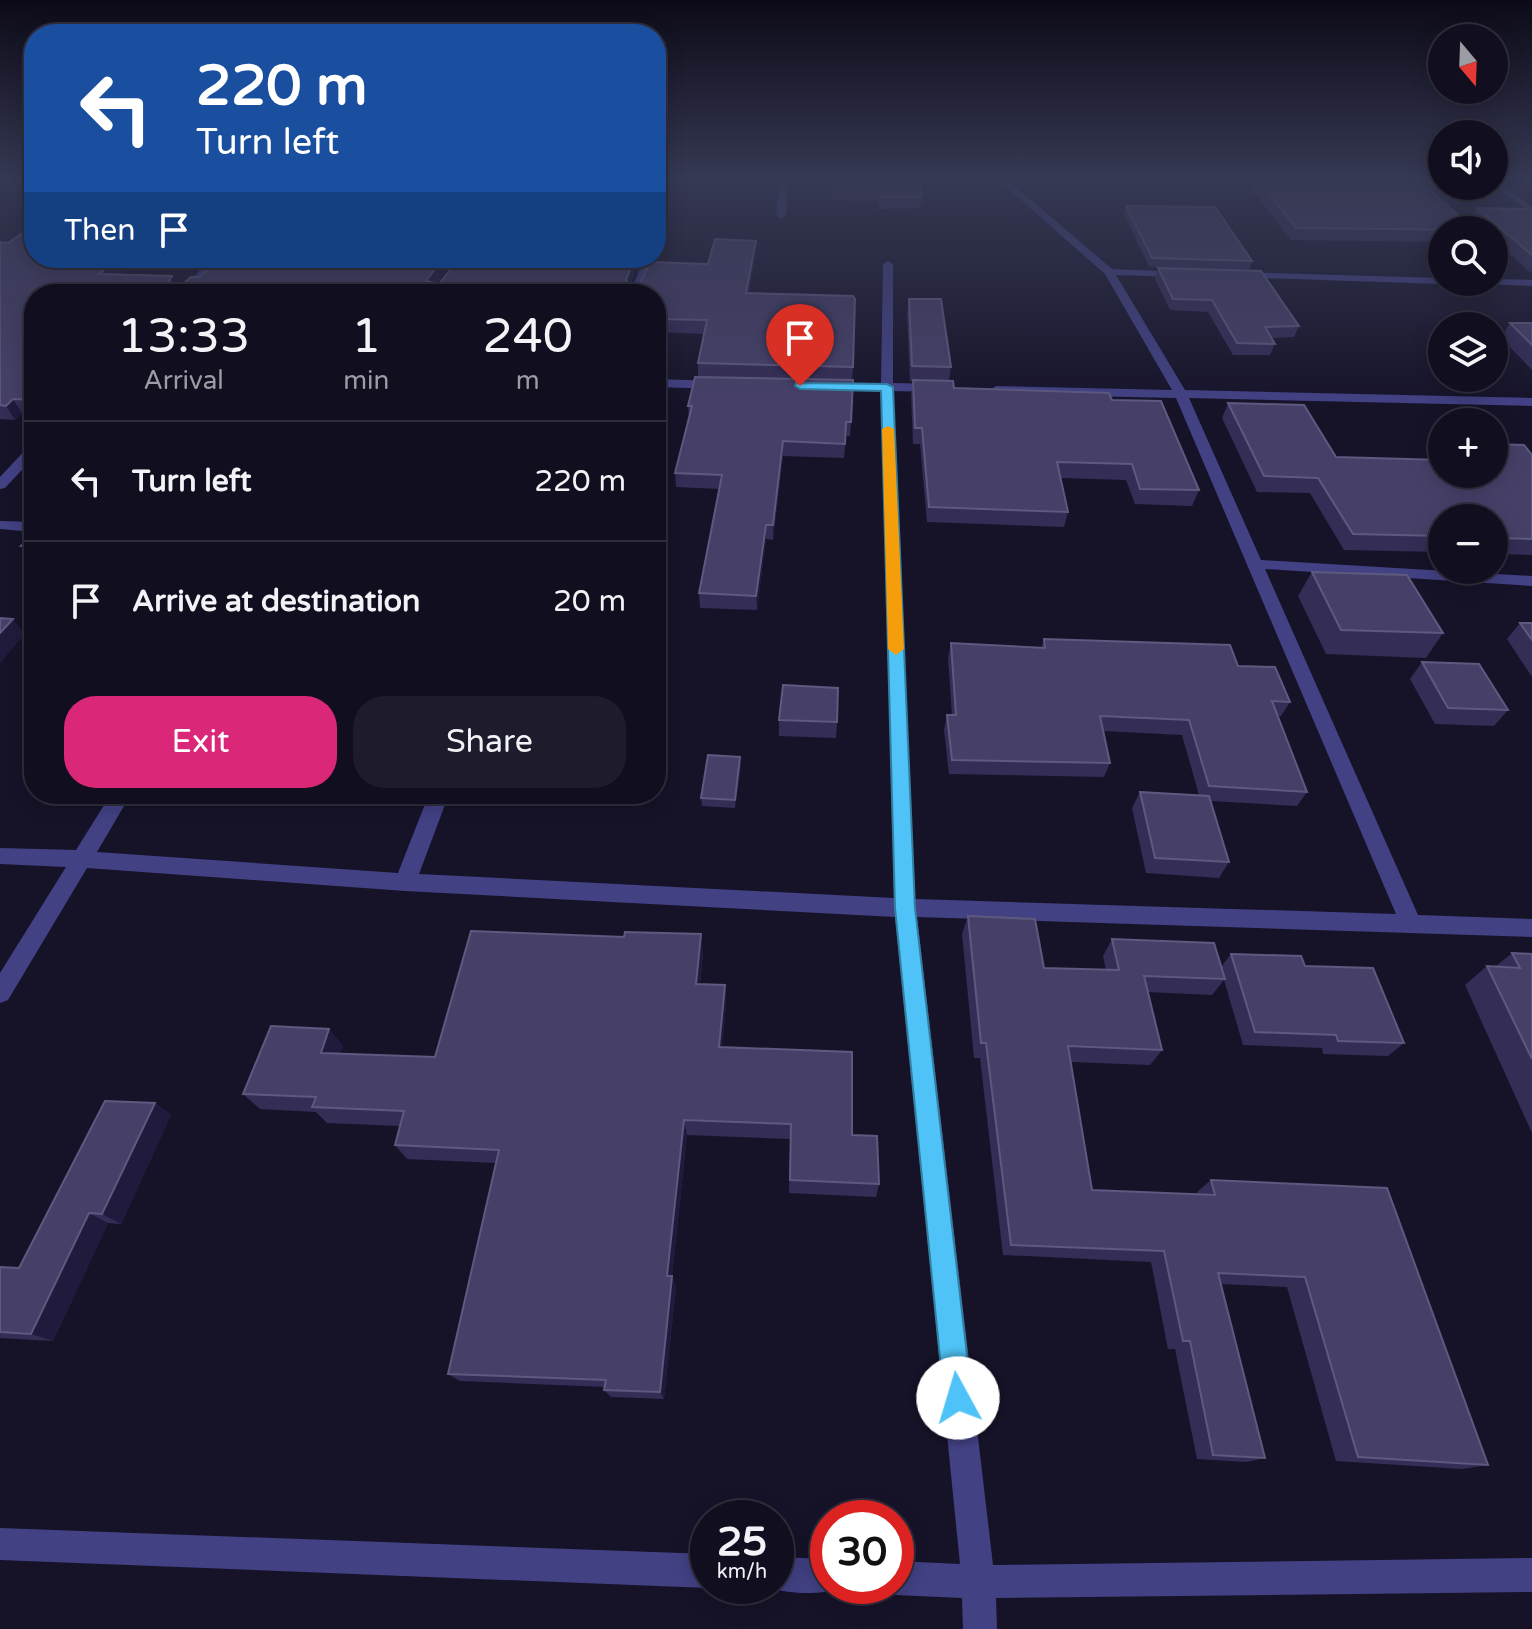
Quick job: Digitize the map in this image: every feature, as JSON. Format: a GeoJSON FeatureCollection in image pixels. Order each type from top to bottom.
{"type":"FeatureCollection","features":[{"type":"Feature","properties":{"kind":"street"},"geometry":{"type":"LineString","coordinates":[[1088,254],[1109,272],[1181,394],[1410,922]]}},
{"type":"Feature","properties":{"kind":"street"},"geometry":{"type":"LineString","coordinates":[[888,264],[887,387],[905,908],[978,1582],[980,1629]]}},
{"type":"Feature","properties":{"kind":"street"},"geometry":{"type":"LineString","coordinates":[[192,284],[208,268]]}},
{"type":"Feature","properties":{"kind":"street"},"geometry":{"type":"LineString","coordinates":[[1109,272],[1189,274]]}},
{"type":"Feature","properties":{"kind":"street"},"geometry":{"type":"LineString","coordinates":[[1220,275],[1428,281]]}},
{"type":"Feature","properties":{"kind":"street"},"geometry":{"type":"LineString","coordinates":[[1508,282],[1532,283]]}},
{"type":"Feature","properties":{"kind":"street"},"geometry":{"type":"LineString","coordinates":[[666,383],[733,385]]}},
{"type":"Feature","properties":{"kind":"street"},"geometry":{"type":"LineString","coordinates":[[810,386],[949,389]]}},
{"type":"Feature","properties":{"kind":"street"},"geometry":{"type":"LineString","coordinates":[[980,389],[1532,402]]}},
{"type":"Feature","properties":{"kind":"street"},"geometry":{"type":"LineString","coordinates":[[0,485],[24,460]]}},
{"type":"Feature","properties":{"kind":"street"},"geometry":{"type":"LineString","coordinates":[[0,525],[24,526]]}},
{"type":"Feature","properties":{"kind":"street"},"geometry":{"type":"LineString","coordinates":[[1256,564],[1532,581]]}},
{"type":"Feature","properties":{"kind":"street"},"geometry":{"type":"LineString","coordinates":[[0,993],[115,804]]}},
{"type":"Feature","properties":{"kind":"street"},"geometry":{"type":"LineString","coordinates":[[405,882],[435,804]]}},
{"type":"Feature","properties":{"kind":"street"},"geometry":{"type":"LineString","coordinates":[[0,856],[405,882],[905,908],[1532,928]]}},
{"type":"Feature","properties":{"kind":"street"},"geometry":{"type":"LineString","coordinates":[[0,1544],[690,1570]]}},
{"type":"Feature","properties":{"kind":"street"},"geometry":{"type":"LineString","coordinates":[[914,1579],[978,1582],[1532,1575]]}},
{"type":"Feature","properties":{"kind":"building"},"geometry":{"type":"Polygon","coordinates":[[[0,254],[24,254],[24,268],[106,268],[99,274],[172,276],[169,281],[172,284],[24,284],[24,400],[13,399],[6,406],[0,405],[0,254]]]}},
{"type":"Feature","properties":{"kind":"building"},"geometry":{"type":"Polygon","coordinates":[[[711,254],[753,254],[746,293],[853,296],[853,367],[698,363],[707,320],[666,319],[666,284],[640,284],[647,268],[666,268],[666,263],[708,264],[711,254]]]}},
{"type":"Feature","properties":{"kind":"building"},"geometry":{"type":"Polygon","coordinates":[[[1150,254],[1247,254],[1252,261],[1152,258],[1150,254]]]}},
{"type":"Feature","properties":{"kind":"building"},"geometry":{"type":"Polygon","coordinates":[[[210,268],[436,268],[426,281],[439,284],[183,284],[191,277],[200,277],[210,268]]]}},
{"type":"Feature","properties":{"kind":"building"},"geometry":{"type":"Polygon","coordinates":[[[452,268],[631,268],[626,280],[629,284],[439,284],[452,268]]]}},
{"type":"Feature","properties":{"kind":"building"},"geometry":{"type":"Polygon","coordinates":[[[1158,268],[1261,271],[1299,326],[1265,327],[1275,344],[1237,343],[1212,300],[1173,299],[1158,268]]]}},
{"type":"Feature","properties":{"kind":"building"},"geometry":{"type":"Polygon","coordinates":[[[909,299],[941,299],[951,367],[912,366],[909,299]]]}},
{"type":"Feature","properties":{"kind":"building"},"geometry":{"type":"Polygon","coordinates":[[[1510,323],[1532,323],[1532,345],[1510,323]]]}},
{"type":"Feature","properties":{"kind":"building"},"geometry":{"type":"Polygon","coordinates":[[[695,377],[853,380],[851,422],[846,422],[845,444],[783,441],[773,525],[766,525],[756,596],[699,593],[722,475],[675,473],[692,406],[688,406],[695,377]]]}},
{"type":"Feature","properties":{"kind":"building"},"geometry":{"type":"Polygon","coordinates":[[[913,380],[953,381],[954,388],[1109,393],[1112,400],[1161,401],[1199,490],[1140,489],[1132,464],[1057,462],[1068,512],[929,507],[922,428],[915,428],[913,380]]]}},
{"type":"Feature","properties":{"kind":"building"},"geometry":{"type":"Polygon","coordinates":[[[1228,403],[1304,405],[1336,457],[1428,460],[1428,488],[1508,488],[1508,444],[1524,445],[1532,455],[1532,539],[1508,538],[1508,504],[1428,504],[1428,536],[1353,534],[1318,478],[1264,476],[1228,403]]]}},
{"type":"Feature","properties":{"kind":"building"},"geometry":{"type":"Polygon","coordinates":[[[1312,572],[1407,575],[1443,633],[1341,630],[1312,572]]]}},
{"type":"Feature","properties":{"kind":"building"},"geometry":{"type":"Polygon","coordinates":[[[0,618],[13,619],[0,633],[0,618]]]}},
{"type":"Feature","properties":{"kind":"building"},"geometry":{"type":"Polygon","coordinates":[[[1520,623],[1532,623],[1532,640],[1520,623]]]}},
{"type":"Feature","properties":{"kind":"building"},"geometry":{"type":"Polygon","coordinates":[[[1044,639],[1230,645],[1238,666],[1275,667],[1290,702],[1272,701],[1307,792],[1209,786],[1189,720],[1100,716],[1110,763],[952,760],[947,715],[956,715],[951,643],[1045,648],[1044,639]]]}},
{"type":"Feature","properties":{"kind":"building"},"geometry":{"type":"Polygon","coordinates":[[[1422,662],[1479,664],[1508,710],[1448,708],[1422,662]]]}},
{"type":"Feature","properties":{"kind":"building"},"geometry":{"type":"Polygon","coordinates":[[[783,685],[838,688],[837,722],[779,720],[783,685]]]}},
{"type":"Feature","properties":{"kind":"building"},"geometry":{"type":"Polygon","coordinates":[[[708,755],[740,757],[735,800],[701,798],[708,755]]]}},
{"type":"Feature","properties":{"kind":"building"},"geometry":{"type":"Polygon","coordinates":[[[1140,792],[1209,796],[1229,862],[1155,858],[1140,792]]]}},
{"type":"Feature","properties":{"kind":"building"},"geometry":{"type":"Polygon","coordinates":[[[968,916],[1035,919],[1044,968],[1119,970],[1112,939],[1214,943],[1225,979],[1144,976],[1162,1050],[1068,1046],[1092,1190],[1215,1195],[1211,1180],[1387,1188],[1488,1465],[1358,1457],[1305,1277],[1218,1273],[1265,1458],[1213,1455],[1190,1341],[1183,1341],[1164,1251],[1011,1245],[986,1043],[981,1043],[968,916]]]}},
{"type":"Feature","properties":{"kind":"building"},"geometry":{"type":"Polygon","coordinates":[[[471,931],[624,937],[625,932],[701,934],[696,984],[725,985],[719,1047],[852,1052],[852,1135],[877,1136],[879,1184],[790,1180],[791,1124],[684,1120],[667,1276],[672,1276],[660,1392],[604,1390],[606,1380],[448,1374],[499,1150],[395,1145],[404,1111],[312,1107],[316,1097],[243,1094],[271,1026],[329,1029],[321,1053],[435,1057],[471,931]]]}},
{"type":"Feature","properties":{"kind":"building"},"geometry":{"type":"Polygon","coordinates":[[[1512,953],[1532,954],[1532,1059],[1487,966],[1520,968],[1512,953]]]}},
{"type":"Feature","properties":{"kind":"building"},"geometry":{"type":"Polygon","coordinates":[[[1231,954],[1301,956],[1305,966],[1373,968],[1404,1043],[1338,1041],[1336,1035],[1255,1032],[1231,954]]]}},
{"type":"Feature","properties":{"kind":"building"},"geometry":{"type":"Polygon","coordinates":[[[105,1101],[155,1103],[102,1214],[89,1213],[31,1334],[0,1332],[0,1267],[19,1268],[105,1101]]]}},
{"type":"Feature","properties":{"kind":"slow traffic"},"geometry":{"type":"LineString","coordinates":[[888,429],[896,649]]}},
{"type":"Feature","properties":{"kind":"route"},"geometry":{"type":"LineString","coordinates":[[800,386],[887,387],[905,908],[958,1398]]}}]}
